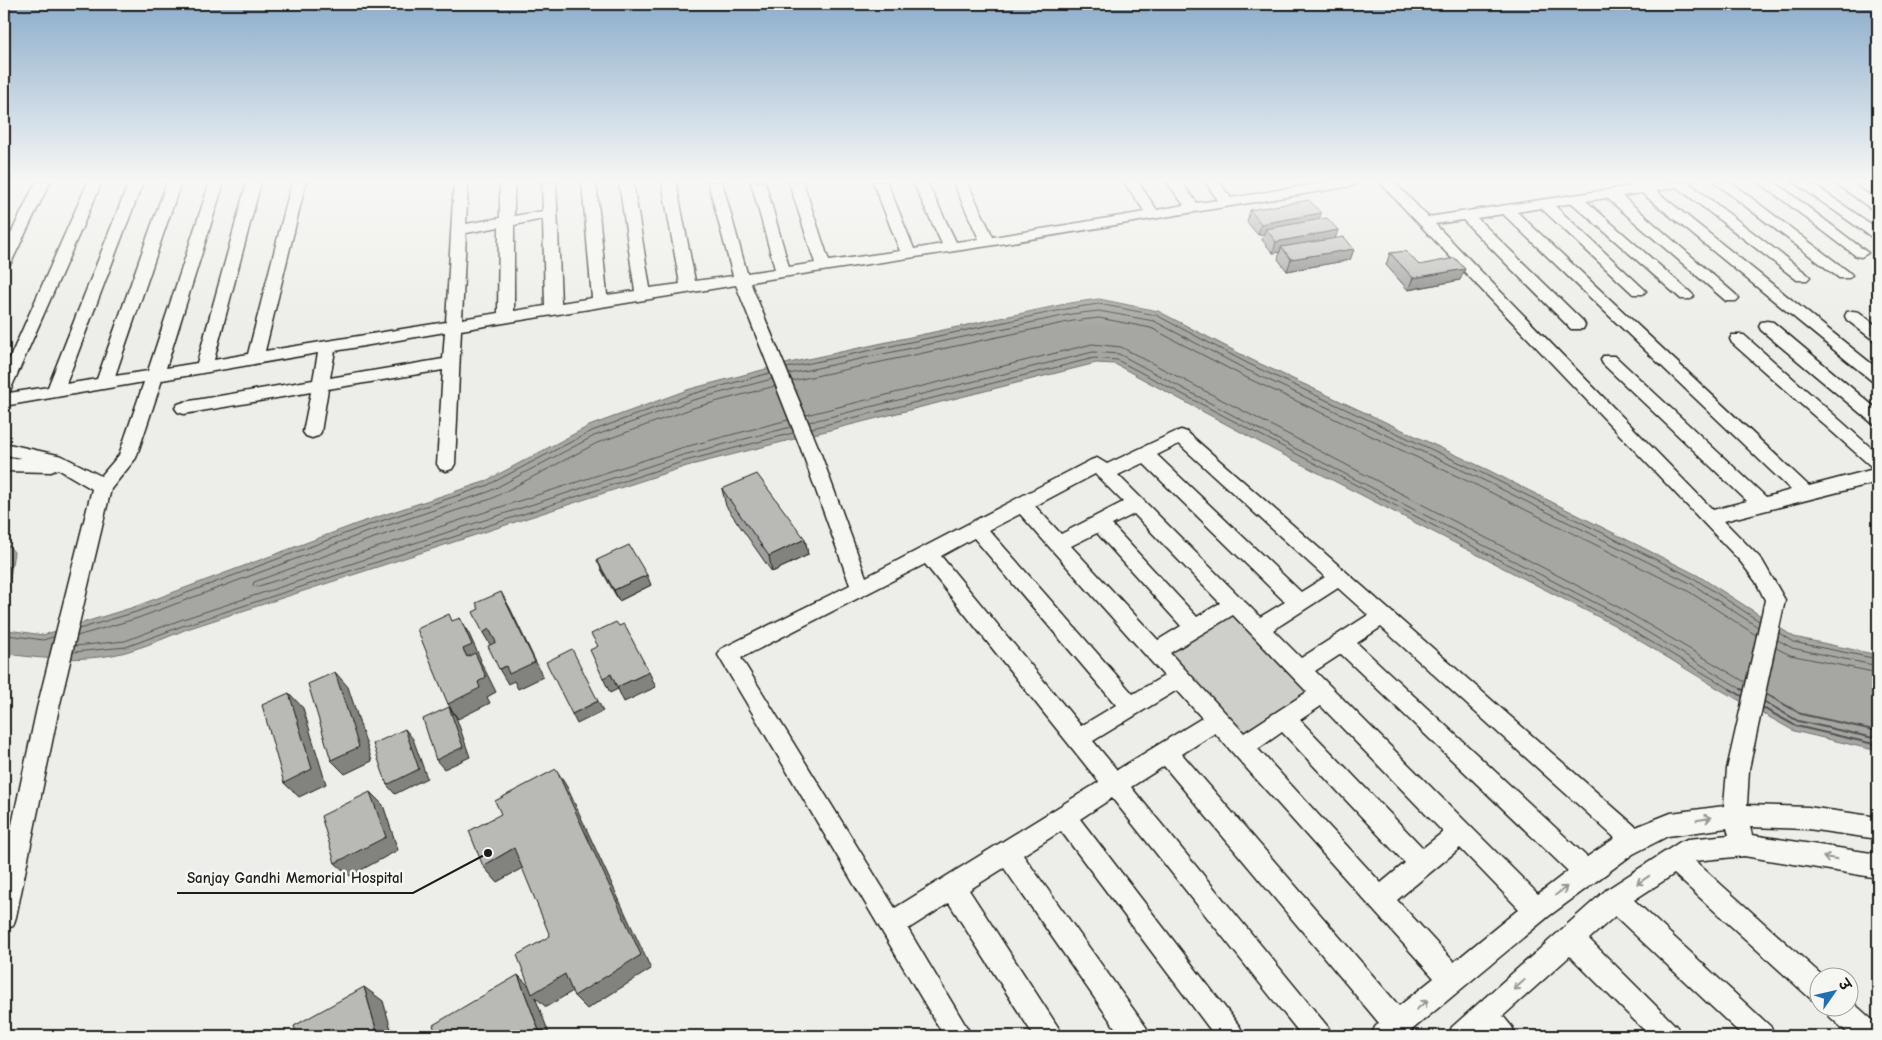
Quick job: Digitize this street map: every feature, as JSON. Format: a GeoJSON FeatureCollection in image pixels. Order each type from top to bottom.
{"type":"FeatureCollection","features":[{"type":"Feature","properties":{"kind":"street"},"geometry":{"type":"LineString","coordinates":[[4,263],[18,231]]}},
{"type":"Feature","properties":{"kind":"street"},"geometry":{"type":"LineString","coordinates":[[4,389],[74,231]]}},
{"type":"Feature","properties":{"kind":"street"},"geometry":{"type":"LineString","coordinates":[[56,391],[117,231]]}},
{"type":"Feature","properties":{"kind":"street"},"geometry":{"type":"LineString","coordinates":[[104,383],[157,231]]}},
{"type":"Feature","properties":{"kind":"street"},"geometry":{"type":"LineString","coordinates":[[4,918],[48,708],[102,487],[127,458],[202,231]]}},
{"type":"Feature","properties":{"kind":"street"},"geometry":{"type":"LineString","coordinates":[[204,368],[241,231]]}},
{"type":"Feature","properties":{"kind":"street"},"geometry":{"type":"LineString","coordinates":[[255,358],[287,231]]}},
{"type":"Feature","properties":{"kind":"street"},"geometry":{"type":"LineString","coordinates":[[446,464],[458,231]]}},
{"type":"Feature","properties":{"kind":"street"},"geometry":{"type":"LineString","coordinates":[[506,317],[507,231]]}},
{"type":"Feature","properties":{"kind":"street"},"geometry":{"type":"LineString","coordinates":[[551,231],[553,309]]}},
{"type":"Feature","properties":{"kind":"street"},"geometry":{"type":"LineString","coordinates":[[593,231],[600,301]]}},
{"type":"Feature","properties":{"kind":"street"},"geometry":{"type":"LineString","coordinates":[[633,231],[643,294]]}},
{"type":"Feature","properties":{"kind":"street"},"geometry":{"type":"LineString","coordinates":[[678,231],[688,287]]}},
{"type":"Feature","properties":{"kind":"street"},"geometry":{"type":"LineString","coordinates":[[728,231],[741,279],[810,450],[861,589]]}},
{"type":"Feature","properties":{"kind":"street"},"geometry":{"type":"LineString","coordinates":[[772,231],[784,272]]}},
{"type":"Feature","properties":{"kind":"street"},"geometry":{"type":"LineString","coordinates":[[812,231],[823,266]]}},
{"type":"Feature","properties":{"kind":"street"},"geometry":{"type":"LineString","coordinates":[[900,231],[909,254]]}},
{"type":"Feature","properties":{"kind":"street"},"geometry":{"type":"LineString","coordinates":[[943,231],[951,247]]}},
{"type":"Feature","properties":{"kind":"street"},"geometry":{"type":"LineString","coordinates":[[983,231],[988,242]]}},
{"type":"Feature","properties":{"kind":"street"},"geometry":{"type":"LineString","coordinates":[[4,400],[643,294],[1058,231]]}},
{"type":"Feature","properties":{"kind":"street"},"geometry":{"type":"LineString","coordinates":[[1431,231],[1756,566],[1767,581],[1775,600],[1738,769],[1735,817],[1744,845]]}},
{"type":"Feature","properties":{"kind":"street"},"geometry":{"type":"LineString","coordinates":[[1482,231],[1577,325]]}},
{"type":"Feature","properties":{"kind":"street"},"geometry":{"type":"LineString","coordinates":[[1529,231],[1806,494]]}},
{"type":"Feature","properties":{"kind":"street"},"geometry":{"type":"LineString","coordinates":[[1573,231],[1638,291]]}},
{"type":"Feature","properties":{"kind":"street"},"geometry":{"type":"LineString","coordinates":[[1612,231],[1686,296]]}},
{"type":"Feature","properties":{"kind":"street"},"geometry":{"type":"LineString","coordinates":[[1653,231],[1731,298]]}},
{"type":"Feature","properties":{"kind":"street"},"geometry":{"type":"LineString","coordinates":[[1697,231],[1878,377]]}},
{"type":"Feature","properties":{"kind":"street"},"geometry":{"type":"LineString","coordinates":[[1743,231],[1802,277]]}},
{"type":"Feature","properties":{"kind":"street"},"geometry":{"type":"LineString","coordinates":[[1785,231],[1844,275]]}},
{"type":"Feature","properties":{"kind":"street"},"geometry":{"type":"LineString","coordinates":[[1831,231],[1861,253]]}},
{"type":"Feature","properties":{"kind":"street"},"geometry":{"type":"LineString","coordinates":[[1853,316],[1878,335]]}},
{"type":"Feature","properties":{"kind":"street"},"geometry":{"type":"LineString","coordinates":[[1767,326],[1878,419]]}},
{"type":"Feature","properties":{"kind":"street"},"geometry":{"type":"LineString","coordinates":[[1738,339],[1878,464]]}},
{"type":"Feature","properties":{"kind":"street"},"geometry":{"type":"LineString","coordinates":[[312,432],[328,346]]}},
{"type":"Feature","properties":{"kind":"street"},"geometry":{"type":"LineString","coordinates":[[1609,360],[1762,504]]}},
{"type":"Feature","properties":{"kind":"street"},"geometry":{"type":"LineString","coordinates":[[184,408],[320,387],[450,363]]}},
{"type":"Feature","properties":{"kind":"street"},"geometry":{"type":"LineString","coordinates":[[1106,473],[1181,436],[1635,841]]}},
{"type":"Feature","properties":{"kind":"street"},"geometry":{"type":"LineString","coordinates":[[4,449],[30,452],[93,479],[102,487]]}},
{"type":"Feature","properties":{"kind":"street"},"geometry":{"type":"LineString","coordinates":[[1145,454],[1299,603]]}},
{"type":"Feature","properties":{"kind":"street"},"geometry":{"type":"LineString","coordinates":[[4,465],[62,465]]}},
{"type":"Feature","properties":{"kind":"street"},"geometry":{"type":"LineString","coordinates":[[959,1036],[728,655],[861,589],[1097,465],[1537,910]]}},
{"type":"Feature","properties":{"kind":"street"},"geometry":{"type":"LineString","coordinates":[[1709,518],[1878,475]]}},
{"type":"Feature","properties":{"kind":"street"},"geometry":{"type":"LineString","coordinates":[[1022,504],[1453,980]]}},
{"type":"Feature","properties":{"kind":"street"},"geometry":{"type":"LineString","coordinates":[[1058,544],[1136,504]]}},
{"type":"Feature","properties":{"kind":"street"},"geometry":{"type":"LineString","coordinates":[[1099,523],[1195,628]]}},
{"type":"Feature","properties":{"kind":"street"},"geometry":{"type":"LineString","coordinates":[[976,528],[1131,707]]}},
{"type":"Feature","properties":{"kind":"street"},"geometry":{"type":"LineString","coordinates":[[927,553],[1320,1036]]}},
{"type":"Feature","properties":{"kind":"street"},"geometry":{"type":"LineString","coordinates":[[1259,628],[1339,578]]}},
{"type":"Feature","properties":{"kind":"street"},"geometry":{"type":"LineString","coordinates":[[1156,652],[1236,604]]}},
{"type":"Feature","properties":{"kind":"street"},"geometry":{"type":"LineString","coordinates":[[1300,670],[1382,616]]}},
{"type":"Feature","properties":{"kind":"street"},"geometry":{"type":"LineString","coordinates":[[1342,642],[1586,872]]}},
{"type":"Feature","properties":{"kind":"street"},"geometry":{"type":"LineString","coordinates":[[1078,739],[1179,678]]}},
{"type":"Feature","properties":{"kind":"street"},"geometry":{"type":"LineString","coordinates":[[1242,748],[1323,693]]}},
{"type":"Feature","properties":{"kind":"street"},"geometry":{"type":"LineString","coordinates":[[1284,719],[1422,864]]}},
{"type":"Feature","properties":{"kind":"street"},"geometry":{"type":"LineString","coordinates":[[891,925],[1217,720]]}},
{"type":"Feature","properties":{"kind":"street"},"geometry":{"type":"LineString","coordinates":[[1166,752],[1391,1031],[1537,910],[1586,872],[1635,841],[1665,826],[1717,817],[1735,817],[1827,819],[1878,828]]}},
{"type":"Feature","properties":{"kind":"street"},"geometry":{"type":"LineString","coordinates":[[1063,816],[1231,1036]]}},
{"type":"Feature","properties":{"kind":"street"},"geometry":{"type":"LineString","coordinates":[[1380,899],[1461,832]]}},
{"type":"Feature","properties":{"kind":"street"},"geometry":{"type":"LineString","coordinates":[[1461,1036],[1616,899],[1688,850],[1744,845],[1878,866]]}},
{"type":"Feature","properties":{"kind":"street"},"geometry":{"type":"LineString","coordinates":[[1007,852],[1137,1036]]}},
{"type":"Feature","properties":{"kind":"street"},"geometry":{"type":"LineString","coordinates":[[1674,858],[1810,981]]}},
{"type":"Feature","properties":{"kind":"street"},"geometry":{"type":"LineString","coordinates":[[952,886],[1049,1036]]}},
{"type":"Feature","properties":{"kind":"street"},"geometry":{"type":"LineString","coordinates":[[1616,899],[1762,1036]]}},
{"type":"Feature","properties":{"kind":"street"},"geometry":{"type":"LineString","coordinates":[[1570,938],[1656,1032]]}},
{"type":"Feature","properties":{"kind":"street"},"geometry":{"type":"LineString","coordinates":[[1484,1016],[1503,1036]]}},
{"type":"Feature","properties":{"kind":"street"},"geometry":{"type":"LineString","coordinates":[[1850,1018],[1871,1036]]}},
{"type":"Feature","properties":{"kind":"shaded area"},"geometry":{"type":"Polygon","coordinates":[[[1232,609],[1315,692],[1242,740],[1160,651],[1232,609]]]}},
{"type":"Feature","properties":{"kind":"water"},"geometry":{"type":"Polygon","coordinates":[[[1099,299],[1158,311],[1252,360],[1486,469],[1697,575],[1794,637],[1878,655],[1878,751],[1794,731],[1719,689],[1614,625],[1274,450],[1115,364],[1096,363],[687,466],[187,629],[151,644],[115,655],[66,659],[4,653],[4,541],[14,552],[6,604],[8,630],[43,635],[134,607],[359,523],[484,482],[589,426],[690,389],[789,363],[1070,303],[1099,299]]]}},
{"type":"Feature","properties":{"kind":"building"},"geometry":{"type":"Polygon","coordinates":[[[1267,231],[1335,231],[1276,242],[1267,231]]]}},
{"type":"Feature","properties":{"kind":"building"},"geometry":{"type":"Polygon","coordinates":[[[1344,237],[1354,249],[1291,259],[1281,247],[1344,237]]]}},
{"type":"Feature","properties":{"kind":"building"},"geometry":{"type":"Polygon","coordinates":[[[1406,251],[1419,265],[1455,258],[1465,269],[1413,278],[1390,253],[1406,251]]]}},
{"type":"Feature","properties":{"kind":"building"},"geometry":{"type":"Polygon","coordinates":[[[757,474],[805,539],[769,556],[722,489],[757,474]]]}},
{"type":"Feature","properties":{"kind":"building"},"geometry":{"type":"Polygon","coordinates":[[[629,545],[647,575],[614,590],[597,560],[629,545]]]}},
{"type":"Feature","properties":{"kind":"building"},"geometry":{"type":"Polygon","coordinates":[[[501,592],[535,662],[509,674],[506,666],[499,669],[488,646],[496,642],[489,629],[483,633],[473,612],[479,609],[476,603],[501,592]]]}},
{"type":"Feature","properties":{"kind":"building"},"geometry":{"type":"Polygon","coordinates":[[[449,614],[452,621],[460,618],[472,645],[463,649],[467,657],[475,653],[486,677],[478,682],[480,688],[448,704],[417,629],[449,614]]]}},
{"type":"Feature","properties":{"kind":"building"},"geometry":{"type":"Polygon","coordinates":[[[616,622],[619,626],[624,624],[649,672],[617,687],[611,674],[603,678],[590,650],[598,646],[591,634],[616,622]]]}},
{"type":"Feature","properties":{"kind":"building"},"geometry":{"type":"Polygon","coordinates":[[[572,649],[598,701],[572,714],[546,662],[572,649]]]}},
{"type":"Feature","properties":{"kind":"building"},"geometry":{"type":"Polygon","coordinates":[[[335,672],[359,747],[331,760],[308,684],[335,672]]]}},
{"type":"Feature","properties":{"kind":"building"},"geometry":{"type":"Polygon","coordinates":[[[289,693],[312,769],[284,783],[262,705],[289,693]]]}},
{"type":"Feature","properties":{"kind":"building"},"geometry":{"type":"Polygon","coordinates":[[[449,707],[463,747],[436,760],[423,719],[449,707]]]}},
{"type":"Feature","properties":{"kind":"building"},"geometry":{"type":"Polygon","coordinates":[[[405,729],[419,769],[387,785],[373,744],[405,729]]]}},
{"type":"Feature","properties":{"kind":"building"},"geometry":{"type":"Polygon","coordinates":[[[556,769],[641,955],[574,996],[565,974],[532,994],[517,955],[550,936],[514,848],[483,866],[469,831],[501,814],[495,801],[556,769]]]}},
{"type":"Feature","properties":{"kind":"building"},"geometry":{"type":"Polygon","coordinates":[[[370,792],[386,837],[335,863],[321,816],[370,792]]]}},
{"type":"Feature","properties":{"kind":"building"},"geometry":{"type":"Polygon","coordinates":[[[518,975],[541,1036],[437,1036],[433,1025],[518,975]]]}},
{"type":"Feature","properties":{"kind":"building"},"geometry":{"type":"Polygon","coordinates":[[[364,987],[378,1036],[297,1036],[294,1026],[364,987]]]}},
{"type":"Feature","properties":{"kind":"place","name":"Sanjay Gandhi Memorial Hospital"},"geometry":{"type":"Point","coordinates":[488,853]}}]}
